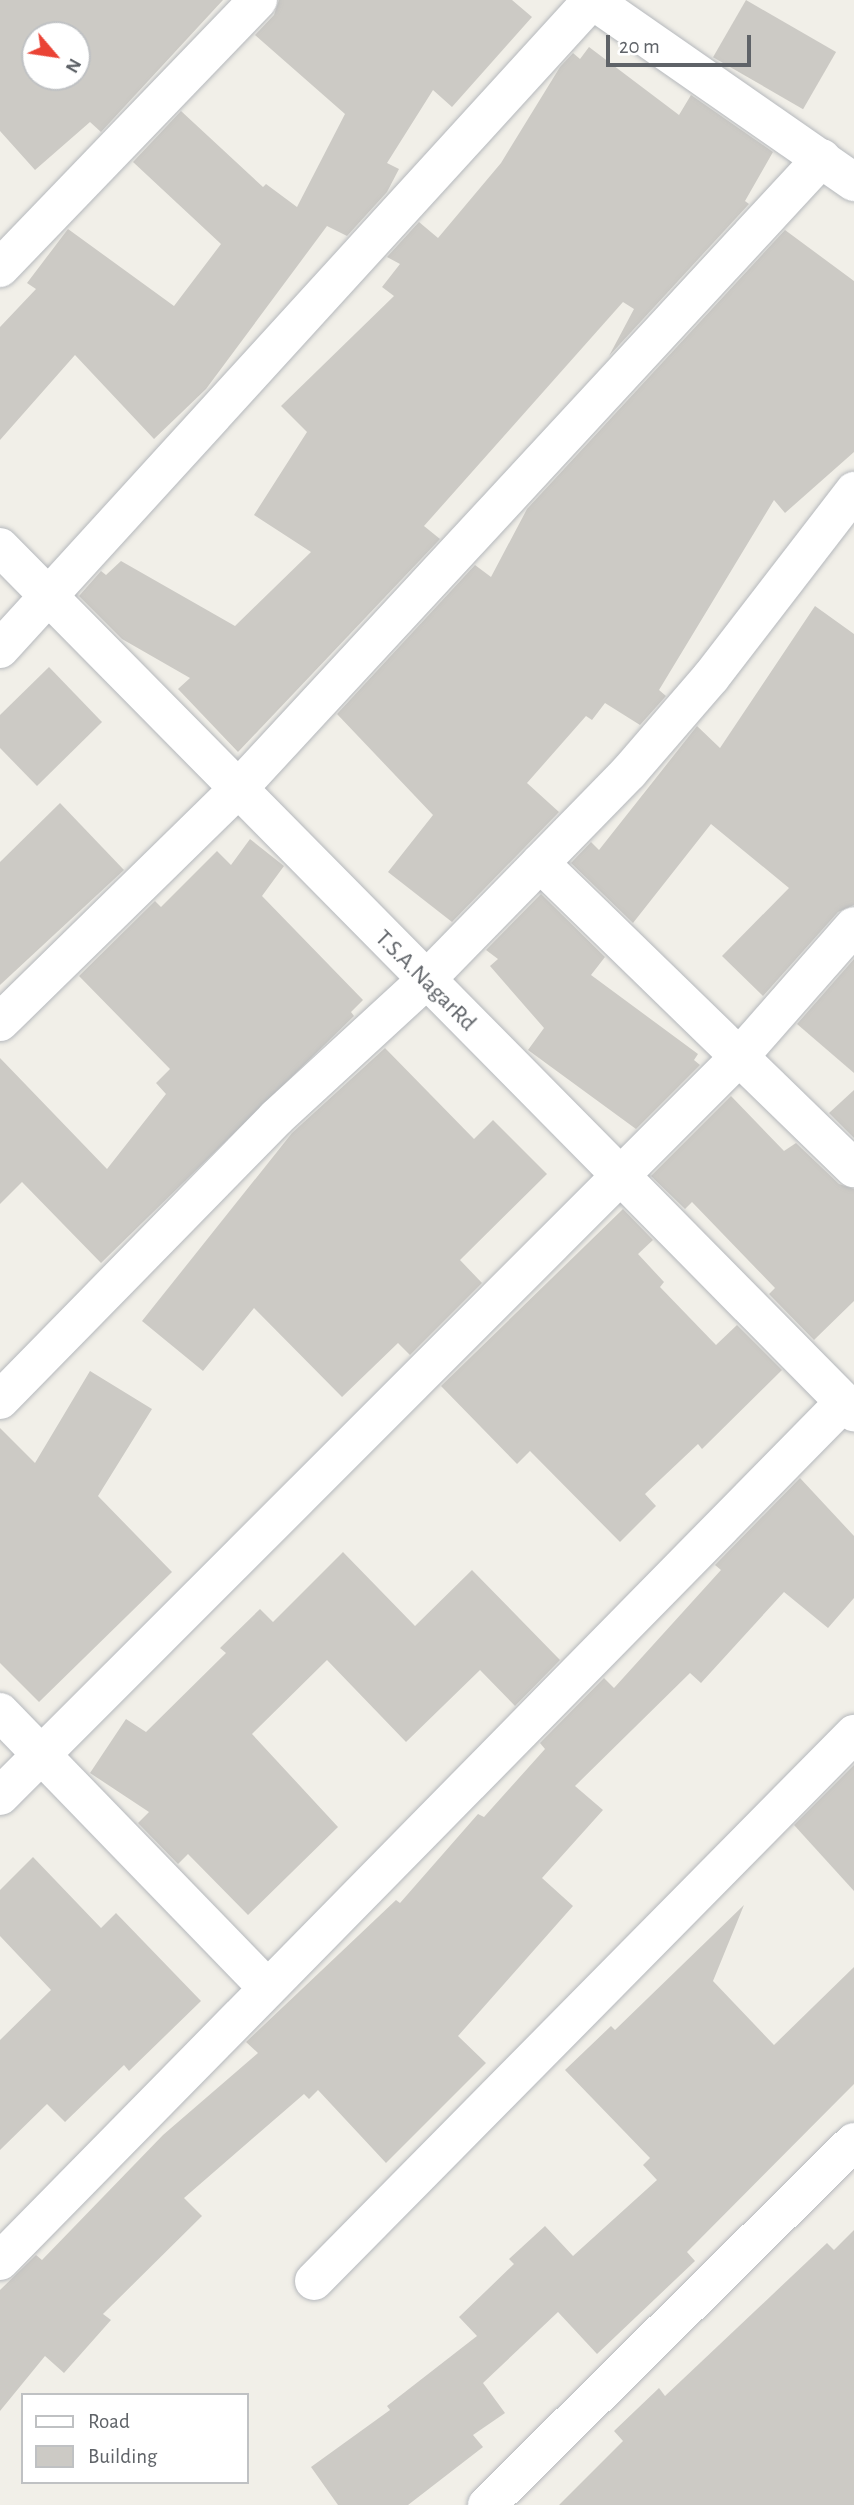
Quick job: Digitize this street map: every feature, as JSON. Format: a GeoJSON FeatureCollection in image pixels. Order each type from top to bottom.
{"type":"FeatureCollection","features":[{"type":"Feature","properties":{"kind":"street"},"geometry":{"type":"LineString","coordinates":[[0,268],[258,0]]}},
{"type":"Feature","properties":{"kind":"street"},"geometry":{"type":"LineString","coordinates":[[0,649],[50,599],[592,0],[854,182]]}},
{"type":"Feature","properties":{"kind":"street"},"geometry":{"type":"LineString","coordinates":[[0,1023],[237,790],[822,158]]}},
{"type":"Feature","properties":{"kind":"street"},"geometry":{"type":"LineString","coordinates":[[0,1400],[276,1118],[425,981],[540,863],[711,677],[854,491]]}},
{"type":"Feature","properties":{"kind":"street","name":"T.S.A.NagarRd"},"geometry":{"type":"LineString","coordinates":[[0,547],[425,981],[849,1407]]}},
{"type":"Feature","properties":{"kind":"street"},"geometry":{"type":"LineString","coordinates":[[540,863],[854,1168]]}},
{"type":"Feature","properties":{"kind":"street"},"geometry":{"type":"LineString","coordinates":[[0,1796],[619,1174],[739,1057],[854,926]]}},
{"type":"Feature","properties":{"kind":"street"},"geometry":{"type":"LineString","coordinates":[[0,2261],[267,1988],[849,1407]]}},
{"type":"Feature","properties":{"kind":"street"},"geometry":{"type":"LineString","coordinates":[[0,1712],[267,1988]]}},
{"type":"Feature","properties":{"kind":"street"},"geometry":{"type":"LineString","coordinates":[[314,2281],[854,1734]]}},
{"type":"Feature","properties":{"kind":"street"},"geometry":{"type":"LineString","coordinates":[[487,2505],[854,2142]]}},
{"type":"Feature","properties":{"kind":"building"},"geometry":{"type":"Polygon","coordinates":[[[0,0],[223,0],[101,132],[90,122],[35,170],[0,131],[0,0]]]}},
{"type":"Feature","properties":{"kind":"building"},"geometry":{"type":"Polygon","coordinates":[[[279,0],[512,0],[532,17],[452,107],[433,90],[387,163],[399,169],[387,192],[347,236],[327,226],[206,389],[154,439],[75,355],[0,440],[0,327],[36,289],[27,283],[68,229],[174,306],[221,244],[133,162],[181,111],[263,187],[266,184],[297,207],[345,114],[255,35],[274,15],[279,0]]]}},
{"type":"Feature","properties":{"kind":"building"},"geometry":{"type":"Polygon","coordinates":[[[746,0],[836,52],[803,109],[713,57],[746,0]]]}},
{"type":"Feature","properties":{"kind":"building"},"geometry":{"type":"Polygon","coordinates":[[[589,47],[679,115],[691,95],[773,152],[745,201],[749,204],[609,356],[634,309],[623,302],[424,526],[440,539],[238,752],[178,689],[190,678],[122,639],[79,596],[101,571],[106,575],[121,561],[235,626],[311,552],[254,515],[307,432],[281,406],[394,296],[382,287],[400,264],[387,257],[419,222],[438,238],[501,163],[560,67],[573,53],[580,59],[589,47]]]}},
{"type":"Feature","properties":{"kind":"building"},"geometry":{"type":"Polygon","coordinates":[[[785,230],[854,281],[854,452],[785,513],[774,500],[659,690],[666,696],[640,725],[605,703],[592,720],[586,716],[527,783],[559,812],[452,922],[388,872],[433,815],[337,714],[475,565],[491,577],[527,509],[785,230]]]}},
{"type":"Feature","properties":{"kind":"building"},"geometry":{"type":"Polygon","coordinates":[[[815,606],[854,634],[854,905],[838,912],[763,996],[722,956],[789,888],[711,824],[633,923],[571,863],[591,842],[599,850],[697,726],[720,748],[815,606]]]}},
{"type":"Feature","properties":{"kind":"building"},"geometry":{"type":"Polygon","coordinates":[[[49,667],[102,722],[37,786],[0,748],[0,715],[49,667]]]}},
{"type":"Feature","properties":{"kind":"building"},"geometry":{"type":"Polygon","coordinates":[[[60,803],[124,870],[0,985],[0,862],[60,803]]]}},
{"type":"Feature","properties":{"kind":"building"},"geometry":{"type":"Polygon","coordinates":[[[250,839],[284,866],[262,896],[363,1000],[351,1012],[354,1016],[101,1263],[22,1182],[0,1204],[0,1058],[107,1169],[166,1094],[156,1083],[170,1069],[79,976],[155,901],[161,907],[217,851],[231,865],[250,839]]]}},
{"type":"Feature","properties":{"kind":"building"},"geometry":{"type":"Polygon","coordinates":[[[541,894],[605,957],[591,975],[698,1054],[694,1060],[700,1065],[636,1129],[528,1050],[544,1028],[490,966],[498,959],[486,950],[541,894]]]}},
{"type":"Feature","properties":{"kind":"building"},"geometry":{"type":"Polygon","coordinates":[[[854,959],[854,1073],[797,1024],[854,959]]]}},
{"type":"Feature","properties":{"kind":"building"},"geometry":{"type":"Polygon","coordinates":[[[385,1048],[474,1139],[493,1120],[547,1174],[460,1260],[482,1283],[410,1355],[398,1343],[342,1397],[254,1308],[203,1371],[142,1321],[292,1133],[385,1048]]]}},
{"type":"Feature","properties":{"kind":"building"},"geometry":{"type":"Polygon","coordinates":[[[854,1090],[854,1138],[829,1113],[854,1090]]]}},
{"type":"Feature","properties":{"kind":"building"},"geometry":{"type":"Polygon","coordinates":[[[731,1096],[784,1151],[796,1143],[839,1184],[854,1189],[854,1301],[814,1340],[769,1294],[775,1288],[692,1202],[685,1209],[651,1176],[731,1096]]]}},
{"type":"Feature","properties":{"kind":"building"},"geometry":{"type":"Polygon","coordinates":[[[623,1209],[653,1240],[638,1254],[664,1282],[660,1287],[716,1345],[737,1325],[782,1370],[702,1449],[698,1444],[645,1494],[656,1506],[620,1542],[530,1451],[517,1464],[441,1386],[623,1209]]]}},
{"type":"Feature","properties":{"kind":"building"},"geometry":{"type":"Polygon","coordinates":[[[90,1371],[152,1409],[98,1496],[172,1572],[39,1702],[0,1663],[0,1428],[35,1463],[90,1371]]]}},
{"type":"Feature","properties":{"kind":"building"},"geometry":{"type":"Polygon","coordinates":[[[800,1478],[854,1536],[854,1598],[828,1628],[784,1592],[701,1683],[690,1673],[575,1786],[603,1810],[542,1878],[573,1906],[458,2036],[486,2063],[386,2163],[318,2090],[309,2099],[304,2094],[184,2198],[202,2216],[103,2314],[111,2320],[64,2373],[45,2356],[0,2411],[0,2290],[36,2255],[42,2260],[163,2135],[258,2053],[246,2042],[396,1900],[400,1903],[478,1814],[484,1817],[545,1749],[540,1743],[604,1678],[614,1688],[721,1570],[715,1565],[800,1478]]]}},
{"type":"Feature","properties":{"kind":"building"},"geometry":{"type":"Polygon","coordinates":[[[343,1552],[415,1626],[472,1570],[560,1660],[515,1706],[480,1670],[406,1742],[327,1660],[252,1734],[338,1827],[248,1915],[188,1854],[178,1864],[138,1823],[149,1812],[90,1773],[126,1719],[146,1732],[226,1653],[220,1648],[260,1609],[273,1622],[343,1552]]]}},
{"type":"Feature","properties":{"kind":"building"},"geometry":{"type":"Polygon","coordinates":[[[854,1765],[854,1891],[794,1825],[854,1765]]]}},
{"type":"Feature","properties":{"kind":"building"},"geometry":{"type":"Polygon","coordinates":[[[33,1857],[101,1928],[116,1913],[201,2001],[129,2071],[124,2065],[65,2122],[47,2104],[0,2150],[0,2040],[51,1990],[0,1936],[0,1890],[33,1857]]]}},
{"type":"Feature","properties":{"kind":"building"},"geometry":{"type":"Polygon","coordinates":[[[744,1905],[713,1981],[774,2045],[854,1967],[854,2084],[687,2252],[695,2261],[597,2354],[558,2312],[483,2383],[505,2413],[473,2435],[483,2447],[408,2505],[338,2505],[311,2467],[390,2410],[387,2406],[477,2336],[459,2317],[514,2264],[509,2259],[545,2226],[573,2256],[657,2180],[643,2165],[650,2158],[565,2070],[611,2026],[615,2030],[744,1905]]]}},
{"type":"Feature","properties":{"kind":"building"},"geometry":{"type":"Polygon","coordinates":[[[854,2230],[854,2505],[559,2505],[623,2441],[614,2431],[659,2388],[665,2396],[827,2243],[834,2250],[854,2230]]]}}]}
